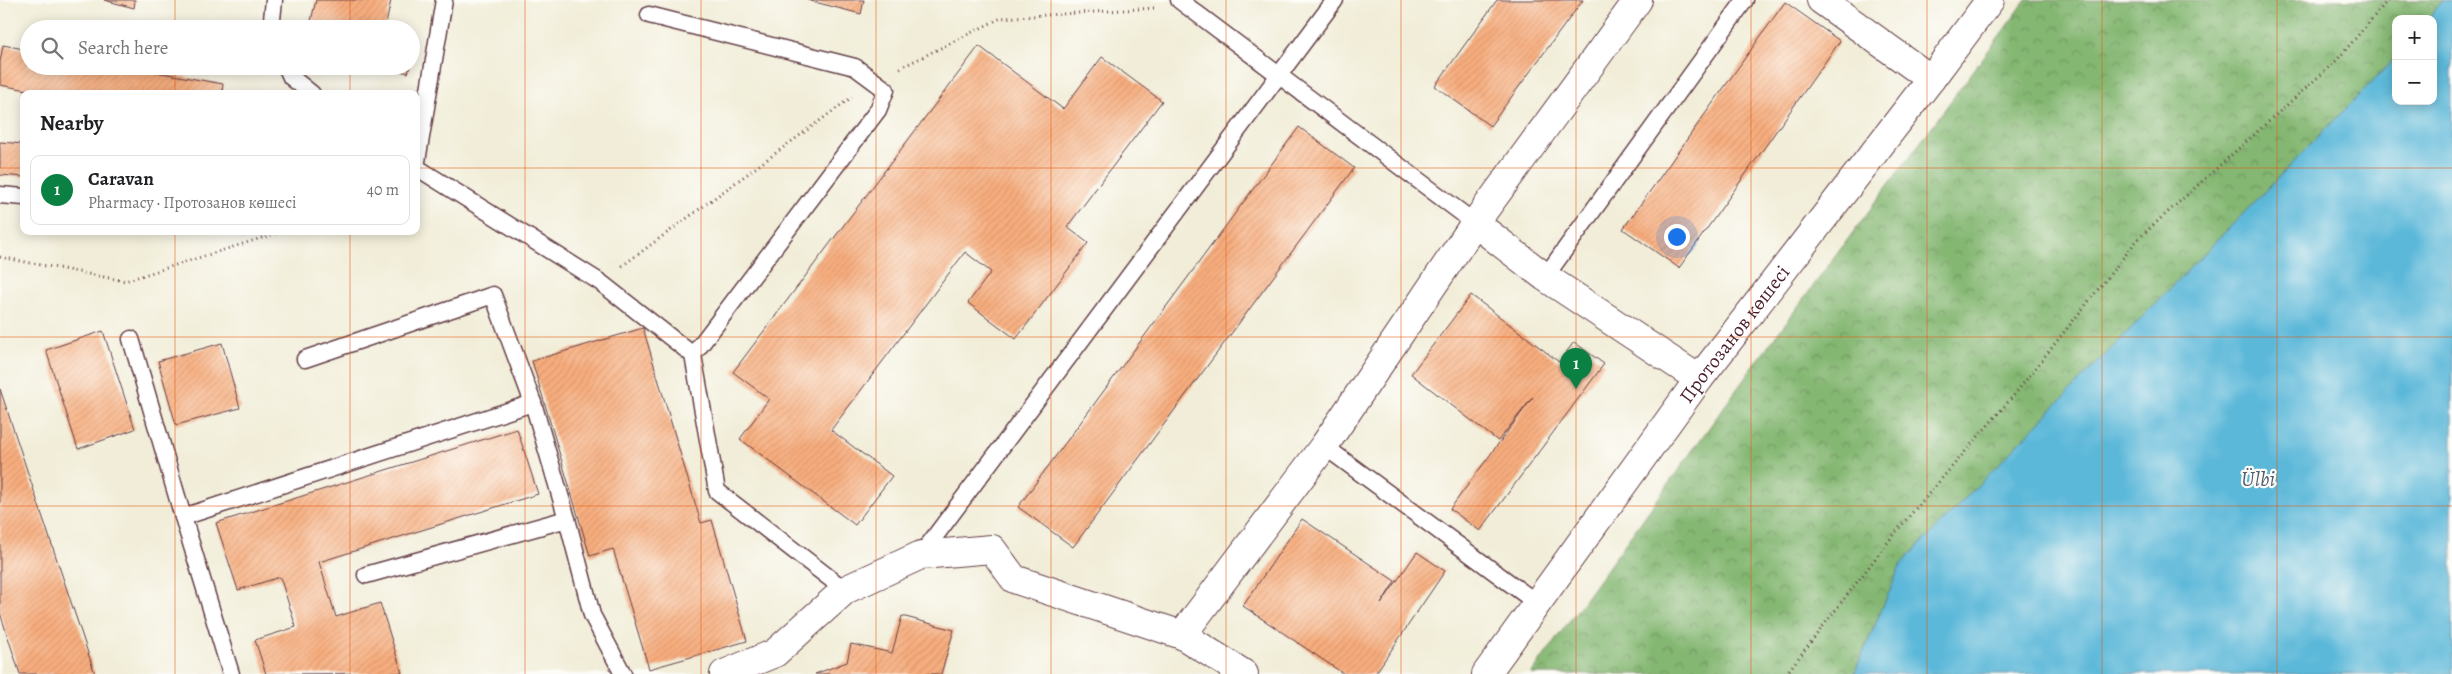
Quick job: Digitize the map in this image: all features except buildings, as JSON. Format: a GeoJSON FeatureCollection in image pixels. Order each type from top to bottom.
{"type":"FeatureCollection","features":[{"type":"Feature","properties":{"kind":"street"},"geometry":{"type":"LineString","coordinates":[[1182,636],[1324,446],[1475,223],[1638,0]]}},
{"type":"Feature","properties":{"kind":"street"},"geometry":{"type":"LineString","coordinates":[[1821,0],[1931,79]]}},
{"type":"Feature","properties":{"kind":"street","name":"Протозанов көшесі"},"geometry":{"type":"LineString","coordinates":[[1486,674],[1699,379],[1990,0]]}},
{"type":"Feature","properties":{"kind":"street"},"geometry":{"type":"LineString","coordinates":[[1475,223],[1545,277],[1699,379]]}},
{"type":"Feature","properties":{"kind":"street"},"geometry":{"type":"LineString","coordinates":[[724,674],[775,653],[846,590],[921,555],[992,549],[1014,579],[1182,636],[1244,674]]}},
{"type":"Feature","properties":{"kind":"lane"},"geometry":{"type":"LineString","coordinates":[[272,20],[274,0]]}},
{"type":"Feature","properties":{"kind":"lane"},"geometry":{"type":"LineString","coordinates":[[420,143],[444,0]]}},
{"type":"Feature","properties":{"kind":"lane"},"geometry":{"type":"LineString","coordinates":[[1179,0],[1475,223]]}},
{"type":"Feature","properties":{"kind":"lane"},"geometry":{"type":"LineString","coordinates":[[921,555],[1335,0]]}},
{"type":"Feature","properties":{"kind":"lane"},"geometry":{"type":"LineString","coordinates":[[1545,277],[1745,0]]}},
{"type":"Feature","properties":{"kind":"lane"},"geometry":{"type":"LineString","coordinates":[[649,15],[855,67],[886,90],[878,110],[693,355]]}},
{"type":"Feature","properties":{"kind":"lane"},"geometry":{"type":"LineString","coordinates":[[290,75],[307,90]]}},
{"type":"Feature","properties":{"kind":"lane"},"geometry":{"type":"LineString","coordinates":[[420,170],[600,282],[693,355],[717,490],[846,590]]}},
{"type":"Feature","properties":{"kind":"lane"},"geometry":{"type":"LineString","coordinates":[[0,195],[20,196]]}},
{"type":"Feature","properties":{"kind":"lane"},"geometry":{"type":"LineString","coordinates":[[306,359],[493,295],[533,403],[567,519],[592,615],[623,674]]}},
{"type":"Feature","properties":{"kind":"lane"},"geometry":{"type":"LineString","coordinates":[[131,339],[231,674]]}},
{"type":"Feature","properties":{"kind":"lane"},"geometry":{"type":"LineString","coordinates":[[183,517],[533,403]]}},
{"type":"Feature","properties":{"kind":"lane"},"geometry":{"type":"LineString","coordinates":[[1324,446],[1538,604]]}},
{"type":"Feature","properties":{"kind":"lane"},"geometry":{"type":"LineString","coordinates":[[366,575],[567,519]]}},
{"type":"Feature","properties":{"kind":"path"},"geometry":{"type":"LineString","coordinates":[[1786,674],[1898,528],[2015,394],[2138,239],[2337,60],[2388,0]]}},
{"type":"Feature","properties":{"kind":"path"},"geometry":{"type":"LineString","coordinates":[[0,257],[125,281],[271,235]]}},
{"type":"Feature","properties":{"kind":"green space"},"geometry":{"type":"Polygon","coordinates":[[[2026,0],[2443,0],[2431,15],[2392,15],[2392,62],[2389,65],[1901,564],[1854,674],[1531,674],[1755,364],[2026,0]]]}},
{"type":"Feature","properties":{"kind":"water","name":"Ülbi"},"geometry":{"type":"Polygon","coordinates":[[[2443,0],[2452,0],[2452,674],[1854,674],[1901,564],[2392,61],[2392,105],[2437,105],[2437,15],[2431,15],[2443,0]]]}},
{"type":"Feature","properties":{"kind":"place","name":"Caravan"},"geometry":{"type":"Point","coordinates":[1576,389]}}]}
